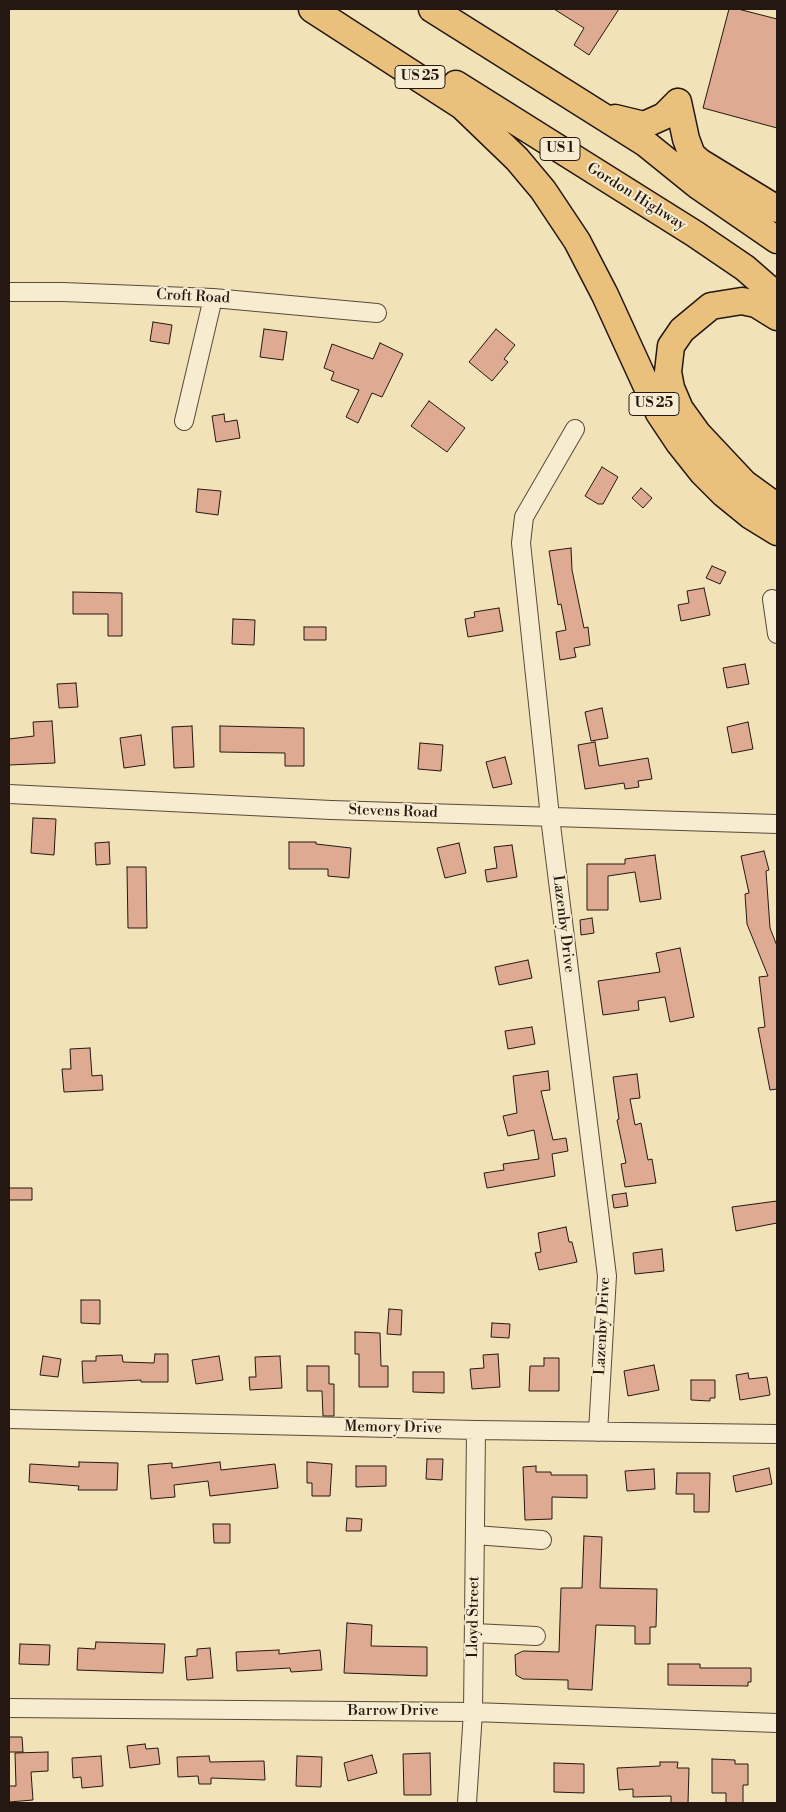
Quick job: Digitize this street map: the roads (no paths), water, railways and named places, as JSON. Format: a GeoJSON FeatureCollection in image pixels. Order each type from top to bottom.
{"type":"FeatureCollection","features":[{"type":"Feature","properties":{"kind":"highway","name":"US 25"},"geometry":{"type":"LineString","coordinates":[[312,9],[462,106],[517,159],[543,190],[577,241],[605,295],[659,413],[679,443],[702,472],[724,494],[751,516],[777,532]]}},
{"type":"Feature","properties":{"kind":"highway","name":"Gordon Highway"},"geometry":{"type":"LineString","coordinates":[[338,9],[689,230],[745,268],[777,296]]}},
{"type":"Feature","properties":{"kind":"highway"},"geometry":{"type":"LineString","coordinates":[[432,9],[645,142],[712,177],[777,218]]}},
{"type":"Feature","properties":{"kind":"highway"},"geometry":{"type":"LineString","coordinates":[[598,113],[644,125],[664,116],[678,102],[686,140],[692,155],[700,162],[777,209]]}},
{"type":"Feature","properties":{"kind":"highway"},"geometry":{"type":"LineString","coordinates":[[645,142],[697,185],[777,240]]}},
{"type":"Feature","properties":{"kind":"highway"},"geometry":{"type":"LineString","coordinates":[[777,317],[756,304],[742,301],[711,306],[682,330],[671,346],[668,372],[671,388],[680,409],[698,434],[744,483],[777,507]]}},
{"type":"Feature","properties":{"kind":"street","name":"Croft Road"},"geometry":{"type":"LineString","coordinates":[[9,292],[63,292],[213,298],[377,313]]}},
{"type":"Feature","properties":{"kind":"street"},"geometry":{"type":"LineString","coordinates":[[184,421],[213,298]]}},
{"type":"Feature","properties":{"kind":"street","name":"Lazenby Drive"},"geometry":{"type":"LineString","coordinates":[[575,430],[524,517],[521,543],[550,817],[607,1276],[598,1432]]}},
{"type":"Feature","properties":{"kind":"street"},"geometry":{"type":"LineString","coordinates":[[772,599],[777,632]]}},
{"type":"Feature","properties":{"kind":"street","name":"Stevens Road"},"geometry":{"type":"LineString","coordinates":[[9,794],[331,810],[777,824]]}},
{"type":"Feature","properties":{"kind":"street","name":"Memory Drive"},"geometry":{"type":"LineString","coordinates":[[9,1419],[476,1430],[777,1434]]}},
{"type":"Feature","properties":{"kind":"street","name":"Lloyd Street"},"geometry":{"type":"LineString","coordinates":[[467,1803],[473,1712],[476,1430]]}},
{"type":"Feature","properties":{"kind":"street"},"geometry":{"type":"LineString","coordinates":[[475,1536],[542,1540]]}},
{"type":"Feature","properties":{"kind":"street"},"geometry":{"type":"LineString","coordinates":[[474,1633],[536,1636]]}},
{"type":"Feature","properties":{"kind":"street","name":"Barrow Drive"},"geometry":{"type":"LineString","coordinates":[[9,1708],[473,1712],[777,1723]]}}]}
